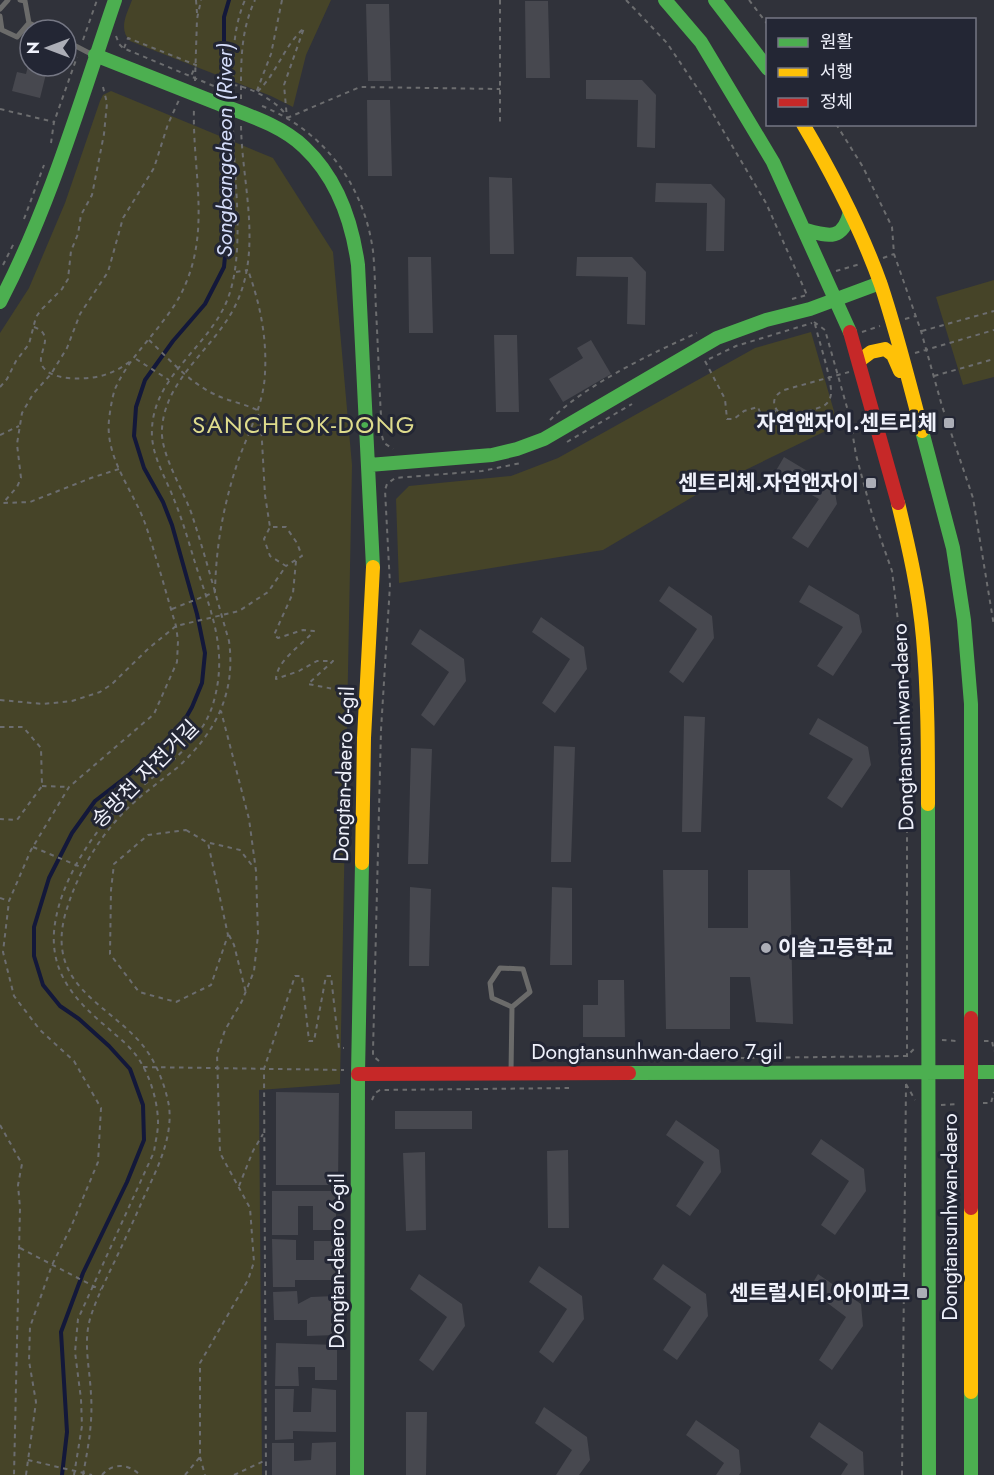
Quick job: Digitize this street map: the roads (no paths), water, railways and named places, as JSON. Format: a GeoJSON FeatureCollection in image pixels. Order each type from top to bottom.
{"type":"FeatureCollection","features":[{"type":"Feature","properties":{"kind":"main road"},"geometry":{"type":"LineString","coordinates":[[0,302],[24,256],[45,205],[115,0]]}},
{"type":"Feature","properties":{"kind":"main road","name":"Dongtansunhwan-daero"},"geometry":{"type":"LineString","coordinates":[[665,0],[701,42],[773,162],[837,300],[859,361],[912,560],[923,638],[928,717],[930,1473]]}},
{"type":"Feature","properties":{"kind":"main road"},"geometry":{"type":"LineString","coordinates":[[715,0],[766,66]]}},
{"type":"Feature","properties":{"kind":"main road","name":"Dongtan-daero 6-gil"},"geometry":{"type":"LineString","coordinates":[[95,55],[286,134],[303,146],[333,185],[354,235],[358,265],[374,593],[364,738],[358,1074],[357,1475]]}},
{"type":"Feature","properties":{"kind":"main road","name":"Dongtansunhwan-daero"},"geometry":{"type":"LineString","coordinates":[[804,126],[850,212],[893,322],[953,548],[959,584],[971,704],[971,1475]]}},
{"type":"Feature","properties":{"kind":"main road"},"geometry":{"type":"LineString","coordinates":[[806,230],[823,235],[843,232],[848,225],[850,212]]}},
{"type":"Feature","properties":{"kind":"main road"},"geometry":{"type":"LineString","coordinates":[[369,465],[492,455],[517,449],[544,439],[717,338],[880,284]]}},
{"type":"Feature","properties":{"kind":"main road"},"geometry":{"type":"LineString","coordinates":[[859,361],[878,350],[885,349],[893,355],[917,408]]}},
{"type":"Feature","properties":{"kind":"main road","name":"Dongtansunhwan-daero 7-gil"},"geometry":{"type":"LineString","coordinates":[[358,1074],[994,1072]]}},
{"type":"Feature","properties":{"kind":"lane"},"geometry":{"type":"LineString","coordinates":[[0,9],[8,0]]}},
{"type":"Feature","properties":{"kind":"lane"},"geometry":{"type":"LineString","coordinates":[[20,0],[25,2],[28,18]]}},
{"type":"Feature","properties":{"kind":"lane"},"geometry":{"type":"LineString","coordinates":[[0,16],[2,30],[18,36]]}},
{"type":"Feature","properties":{"kind":"lane"},"geometry":{"type":"LineString","coordinates":[[78,47],[95,55]]}},
{"type":"Feature","properties":{"kind":"lane"},"geometry":{"type":"LineString","coordinates":[[511,1074],[512,1007],[530,992],[523,969],[500,968],[490,983],[492,998],[512,1007]]}},
{"type":"Feature","properties":{"kind":"waterway","name":"Songbangcheon (River)"},"geometry":{"type":"LineString","coordinates":[[224,103],[224,17],[229,0]]}},
{"type":"Feature","properties":{"kind":"waterway","name":"Songbangcheon (River)"},"geometry":{"type":"LineString","coordinates":[[62,1475],[67,1432],[61,1332],[83,1273],[127,1182],[144,1140],[143,1105],[130,1069],[109,1046],[79,1019],[60,1006],[43,985],[34,956],[34,927],[49,878],[72,833],[95,801],[130,774],[179,730],[202,683],[205,653],[197,614],[172,525],[163,502],[144,468],[134,436],[136,407],[145,380],[173,341],[205,304],[224,267],[227,235],[224,111]]}},
{"type":"Feature","properties":{"kind":"place","name":"자연앤자이.센트리체"},"geometry":{"type":"Point","coordinates":[949,423]}},
{"type":"Feature","properties":{"kind":"place","name":"센트리체.자연앤자이"},"geometry":{"type":"Point","coordinates":[871,483]}},
{"type":"Feature","properties":{"kind":"place","name":"이솔고등학교"},"geometry":{"type":"Point","coordinates":[766,948]}},
{"type":"Feature","properties":{"kind":"place","name":"센트럴시티.아이파크"},"geometry":{"type":"Point","coordinates":[922,1293]}},
{"type":"Feature","properties":{"kind":"district","name":"SANCHEOK-DONG"},"geometry":{"type":"Point","coordinates":[304,425]}}]}
